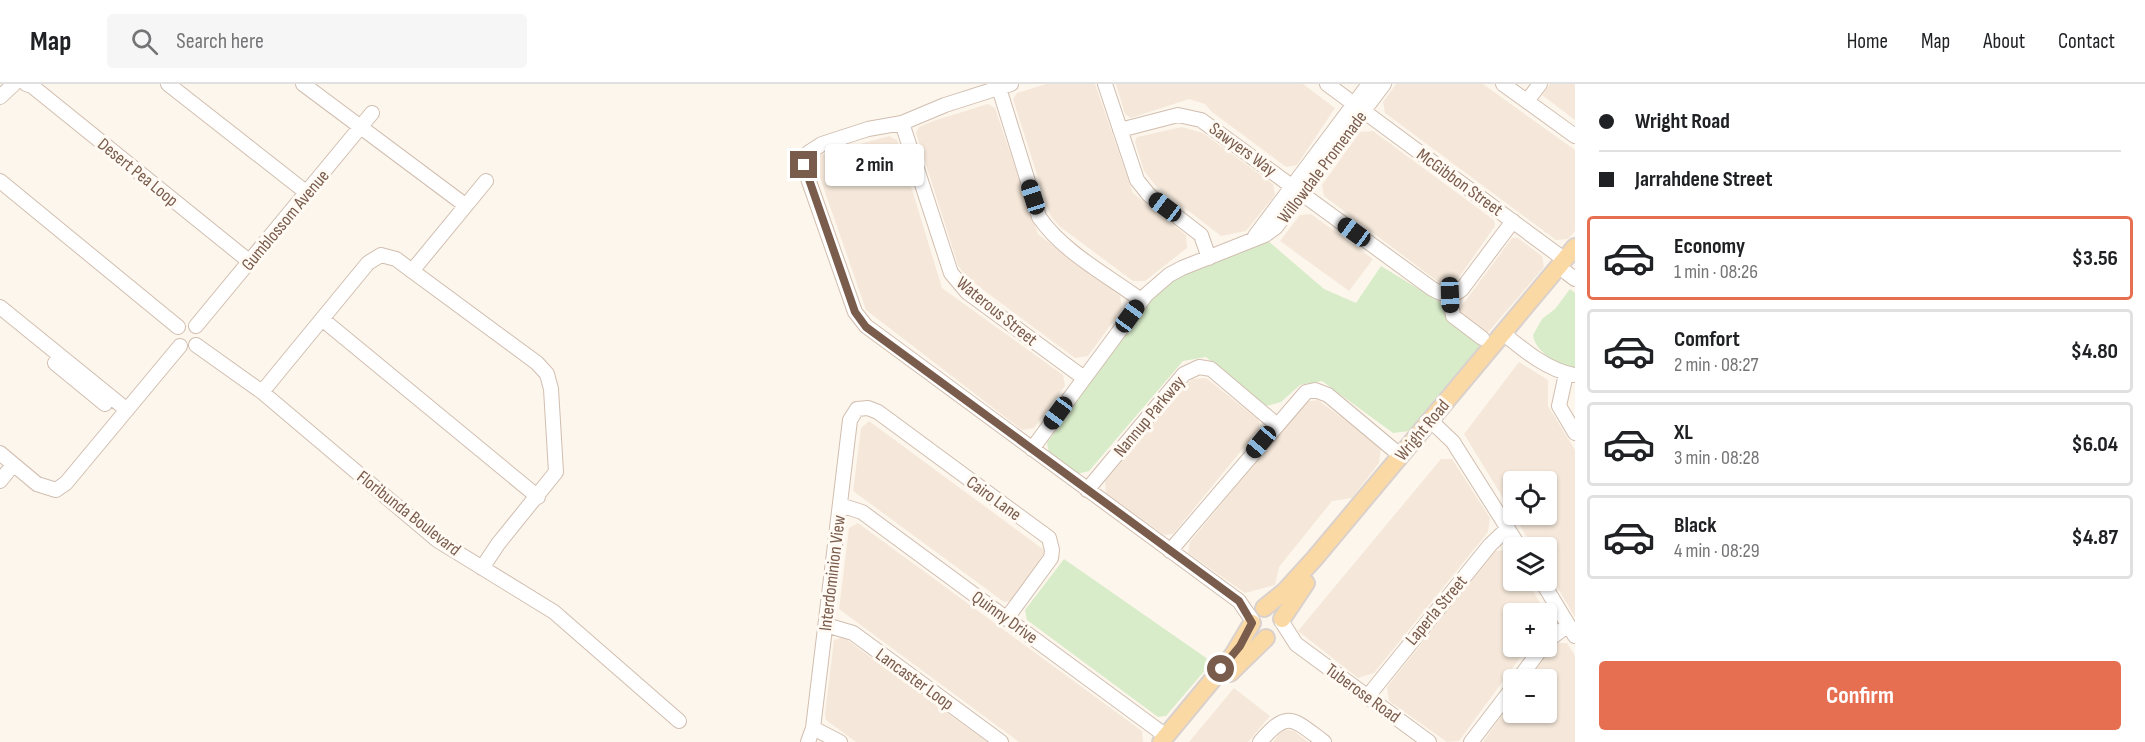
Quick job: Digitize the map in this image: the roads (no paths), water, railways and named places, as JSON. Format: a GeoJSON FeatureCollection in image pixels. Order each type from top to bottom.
{"type":"FeatureCollection","features":[{"type":"Feature","properties":{"kind":"main road","name":"Wright Road"},"geometry":{"type":"LineString","coordinates":[[1282,621],[1297,595],[1434,423],[1506,336],[1571,264]]}},
{"type":"Feature","properties":{"kind":"main road","name":"Wright Road"},"geometry":{"type":"LineString","coordinates":[[1167,740],[1233,655],[1257,615],[1291,585],[1401,456],[1434,423]]}},
{"type":"Feature","properties":{"kind":"main road"},"geometry":{"type":"LineString","coordinates":[[1167,740],[1231,672],[1268,638],[1279,633],[1282,621],[1277,611],[1257,615],[1255,632],[1268,638]]}},
{"type":"Feature","properties":{"kind":"street"},"geometry":{"type":"LineString","coordinates":[[0,97],[14,84]]}},
{"type":"Feature","properties":{"kind":"street","name":"Desert Pea Loop"},"geometry":{"type":"LineString","coordinates":[[26,84],[32,86],[250,262]]}},
{"type":"Feature","properties":{"kind":"street"},"geometry":{"type":"LineString","coordinates":[[168,84],[307,193]]}},
{"type":"Feature","properties":{"kind":"street"},"geometry":{"type":"LineString","coordinates":[[303,84],[465,205]]}},
{"type":"Feature","properties":{"kind":"street"},"geometry":{"type":"LineString","coordinates":[[1105,84],[1137,180],[1149,195],[1201,235],[1209,258]]}},
{"type":"Feature","properties":{"kind":"street","name":"McGibbon Street"},"geometry":{"type":"LineString","coordinates":[[1327,84],[1571,264]]}},
{"type":"Feature","properties":{"kind":"street","name":"Willowdale Promenade"},"geometry":{"type":"LineString","coordinates":[[1359,108],[1369,84]]}},
{"type":"Feature","properties":{"kind":"street","name":"Willowdale Promenade"},"geometry":{"type":"LineString","coordinates":[[1032,449],[1141,300],[1168,275],[1252,240],[1276,227],[1298,190],[1359,108],[1384,84]]}},
{"type":"Feature","properties":{"kind":"street"},"geometry":{"type":"LineString","coordinates":[[1503,84],[1575,136]]}},
{"type":"Feature","properties":{"kind":"street"},"geometry":{"type":"LineString","coordinates":[[1527,101],[1540,84]]}},
{"type":"Feature","properties":{"kind":"street"},"geometry":{"type":"LineString","coordinates":[[1141,300],[1057,238],[1039,217],[1005,86],[945,105],[902,123],[868,129],[822,144],[808,153],[805,170],[855,312],[861,322],[1257,615]]}},
{"type":"Feature","properties":{"kind":"street","name":"Gumblossom Avenue"},"geometry":{"type":"LineString","coordinates":[[196,326],[372,113]]}},
{"type":"Feature","properties":{"kind":"street","name":"Sawyers Way"},"geometry":{"type":"LineString","coordinates":[[1120,130],[1170,117],[1192,116],[1210,125],[1431,288],[1450,295]]}},
{"type":"Feature","properties":{"kind":"street","name":"Waterous Street"},"geometry":{"type":"LineString","coordinates":[[902,123],[946,265],[955,279],[967,292],[1084,378]]}},
{"type":"Feature","properties":{"kind":"street"},"geometry":{"type":"LineString","coordinates":[[0,181],[178,327]]}},
{"type":"Feature","properties":{"kind":"street"},"geometry":{"type":"LineString","coordinates":[[412,271],[486,181]]}},
{"type":"Feature","properties":{"kind":"street"},"geometry":{"type":"LineString","coordinates":[[1482,338],[1453,316],[1450,295],[1462,289],[1513,221]]}},
{"type":"Feature","properties":{"kind":"street"},"geometry":{"type":"LineString","coordinates":[[262,392],[374,258],[389,256],[537,363],[547,374],[551,389],[556,472],[482,567]]}},
{"type":"Feature","properties":{"kind":"street"},"geometry":{"type":"LineString","coordinates":[[0,307],[124,413]]}},
{"type":"Feature","properties":{"kind":"street"},"geometry":{"type":"LineString","coordinates":[[0,319],[124,413]]}},
{"type":"Feature","properties":{"kind":"street"},"geometry":{"type":"LineString","coordinates":[[322,319],[538,497]]}},
{"type":"Feature","properties":{"kind":"street"},"geometry":{"type":"LineString","coordinates":[[184,323],[196,326],[201,338],[196,345],[188,349],[180,346],[175,335],[178,327],[184,323]]}},
{"type":"Feature","properties":{"kind":"street"},"geometry":{"type":"LineString","coordinates":[[1506,336],[1528,353],[1570,374],[1560,395],[1560,406],[1575,433]]}},
{"type":"Feature","properties":{"kind":"street","name":"Floribunda Boulevard"},"geometry":{"type":"LineString","coordinates":[[196,345],[262,392],[423,528],[554,612],[679,721]]}},
{"type":"Feature","properties":{"kind":"street"},"geometry":{"type":"LineString","coordinates":[[0,453],[37,484],[56,490],[66,483],[180,346]]}},
{"type":"Feature","properties":{"kind":"street","name":"Nannup Parkway"},"geometry":{"type":"LineString","coordinates":[[1087,490],[1184,374],[1194,368],[1211,369],[1276,424]]}},
{"type":"Feature","properties":{"kind":"street"},"geometry":{"type":"LineString","coordinates":[[1170,551],[1301,395],[1310,391],[1321,391],[1401,456]]}},
{"type":"Feature","properties":{"kind":"street","name":"Interdominion View"},"geometry":{"type":"LineString","coordinates":[[808,742],[813,728],[850,420],[853,413],[860,408]]}},
{"type":"Feature","properties":{"kind":"street","name":"Cairo Lane"},"geometry":{"type":"LineString","coordinates":[[860,408],[878,412],[1049,538],[1053,550],[1051,558],[1007,618]]}},
{"type":"Feature","properties":{"kind":"street"},"geometry":{"type":"LineString","coordinates":[[1434,423],[1453,442],[1513,537]]}},
{"type":"Feature","properties":{"kind":"street"},"geometry":{"type":"LineString","coordinates":[[0,481],[14,465]]}},
{"type":"Feature","properties":{"kind":"street","name":"Quinny Drive"},"geometry":{"type":"LineString","coordinates":[[840,505],[862,512],[1007,618],[1167,740]]}},
{"type":"Feature","properties":{"kind":"street","name":"Laperla Street"},"geometry":{"type":"LineString","coordinates":[[1368,696],[1483,554],[1508,528]]}},
{"type":"Feature","properties":{"kind":"street"},"geometry":{"type":"LineString","coordinates":[[1547,591],[1571,630],[1557,637]]}},
{"type":"Feature","properties":{"kind":"street","name":"Tuberose Road"},"geometry":{"type":"LineString","coordinates":[[1282,621],[1296,644],[1429,742]]}},
{"type":"Feature","properties":{"kind":"street","name":"Lancaster Loop"},"geometry":{"type":"LineString","coordinates":[[826,625],[853,633],[1001,742]]}},
{"type":"Feature","properties":{"kind":"street","name":"Tuberose Road"},"geometry":{"type":"LineString","coordinates":[[1268,638],[1296,644]]}},
{"type":"Feature","properties":{"kind":"street"},"geometry":{"type":"LineString","coordinates":[[1471,742],[1503,700]]}},
{"type":"Feature","properties":{"kind":"street"},"geometry":{"type":"LineString","coordinates":[[1260,742],[1276,724],[1286,720],[1297,723],[1324,742]]}},
{"type":"Feature","properties":{"kind":"street"},"geometry":{"type":"LineString","coordinates":[[813,728],[840,742]]}}]}
